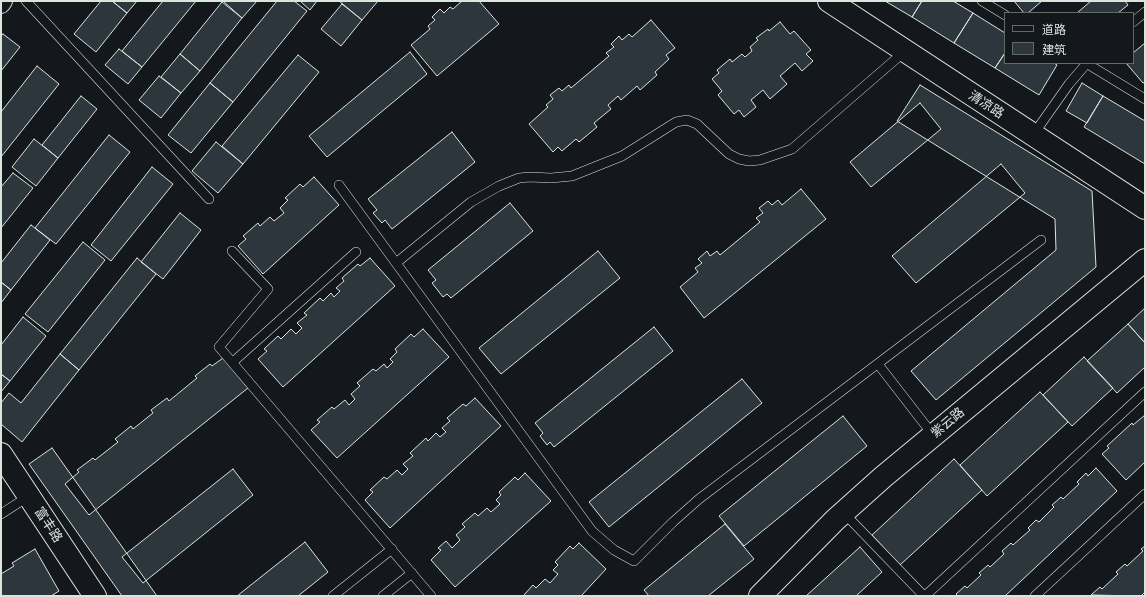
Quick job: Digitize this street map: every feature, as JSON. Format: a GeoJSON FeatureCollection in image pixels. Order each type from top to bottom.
{"type":"FeatureCollection","features":[{"type":"Feature","properties":{"kind":"street","name":"清凉路"},"geometry":{"type":"LineString","coordinates":[[829,1],[904,52],[1145,208]]}},
{"type":"Feature","properties":{"kind":"street","name":"紫云路"},"geometry":{"type":"LineString","coordinates":[[760,596],[843,512],[933,435],[1145,260]]}},
{"type":"Feature","properties":{"kind":"street","name":"富丰路"},"geometry":{"type":"LineString","coordinates":[[1,454],[95,596]]}},
{"type":"Feature","properties":{"kind":"lane"},"geometry":{"type":"LineString","coordinates":[[26,1],[209,199]]}},
{"type":"Feature","properties":{"kind":"lane"},"geometry":{"type":"LineString","coordinates":[[982,1],[1004,14]]}},
{"type":"Feature","properties":{"kind":"lane"},"geometry":{"type":"LineString","coordinates":[[1134,21],[1145,12]]}},
{"type":"Feature","properties":{"kind":"lane"},"geometry":{"type":"LineString","coordinates":[[396,263],[471,202],[499,186],[519,178],[551,178],[572,176],[622,156],[676,122],[687,120],[697,124],[729,154],[738,159],[749,161],[760,160],[785,152],[792,149],[904,52]]}},
{"type":"Feature","properties":{"kind":"lane"},"geometry":{"type":"LineString","coordinates":[[1033,135],[1069,84],[1086,64]]}},
{"type":"Feature","properties":{"kind":"lane"},"geometry":{"type":"LineString","coordinates":[[1089,64],[1145,99]]}},
{"type":"Feature","properties":{"kind":"lane"},"geometry":{"type":"LineString","coordinates":[[339,185],[592,531],[614,550],[634,561],[673,522],[699,499],[1041,240]]}},
{"type":"Feature","properties":{"kind":"lane"},"geometry":{"type":"LineString","coordinates":[[232,251],[268,289],[219,346],[431,596]]}},
{"type":"Feature","properties":{"kind":"lane"},"geometry":{"type":"LineString","coordinates":[[233,362],[356,252]]}},
{"type":"Feature","properties":{"kind":"lane"},"geometry":{"type":"LineString","coordinates":[[878,364],[933,435]]}},
{"type":"Feature","properties":{"kind":"lane"},"geometry":{"type":"LineString","coordinates":[[843,512],[925,596],[1145,392]]}},
{"type":"Feature","properties":{"kind":"lane"},"geometry":{"type":"LineString","coordinates":[[1035,596],[1145,494]]}},
{"type":"Feature","properties":{"kind":"lane"},"geometry":{"type":"LineString","coordinates":[[1,514],[29,496]]}},
{"type":"Feature","properties":{"kind":"lane"},"geometry":{"type":"LineString","coordinates":[[333,596],[392,549]]}},
{"type":"Feature","properties":{"kind":"lane"},"geometry":{"type":"LineString","coordinates":[[383,596],[412,573]]}},
{"type":"Feature","properties":{"kind":"building"},"geometry":{"type":"Polygon","coordinates":[[[101,1],[112,1],[127,13],[96,52],[74,34],[101,1]]]}},
{"type":"Feature","properties":{"kind":"building"},"geometry":{"type":"Polygon","coordinates":[[[112,1],[137,1],[127,13],[112,1]]]}},
{"type":"Feature","properties":{"kind":"building"},"geometry":{"type":"Polygon","coordinates":[[[163,1],[196,1],[142,67],[122,51],[163,1]]]}},
{"type":"Feature","properties":{"kind":"building"},"geometry":{"type":"Polygon","coordinates":[[[223,1],[257,1],[242,18],[223,1]]]}},
{"type":"Feature","properties":{"kind":"building"},"geometry":{"type":"Polygon","coordinates":[[[277,1],[294,1],[307,11],[233,102],[210,83],[277,1]]]}},
{"type":"Feature","properties":{"kind":"building"},"geometry":{"type":"Polygon","coordinates":[[[300,1],[317,1],[310,10],[300,1]]]}},
{"type":"Feature","properties":{"kind":"building"},"geometry":{"type":"Polygon","coordinates":[[[339,1],[378,1],[362,20],[339,1]]]}},
{"type":"Feature","properties":{"kind":"building"},"geometry":{"type":"Polygon","coordinates":[[[462,1],[479,1],[499,24],[437,76],[411,45],[430,29],[428,26],[435,20],[432,17],[440,9],[444,13],[450,7],[453,9],[462,1]]]}},
{"type":"Feature","properties":{"kind":"building"},"geometry":{"type":"Polygon","coordinates":[[[885,1],[922,1],[912,17],[885,1]]]}},
{"type":"Feature","properties":{"kind":"building"},"geometry":{"type":"Polygon","coordinates":[[[922,1],[953,1],[973,13],[954,43],[912,17],[922,1]]]}},
{"type":"Feature","properties":{"kind":"building"},"geometry":{"type":"Polygon","coordinates":[[[1014,1],[1042,1],[1029,12],[1023,12],[1014,1]]]}},
{"type":"Feature","properties":{"kind":"building"},"geometry":{"type":"Polygon","coordinates":[[[1091,1],[1125,1],[1128,5],[1119,12],[1078,12],[1091,1]]]}},
{"type":"Feature","properties":{"kind":"building"},"geometry":{"type":"Polygon","coordinates":[[[222,2],[242,18],[200,71],[180,54],[222,2]]]}},
{"type":"Feature","properties":{"kind":"building"},"geometry":{"type":"Polygon","coordinates":[[[342,4],[362,20],[341,46],[321,29],[342,4]]]}},
{"type":"Feature","properties":{"kind":"building"},"geometry":{"type":"Polygon","coordinates":[[[973,13],[1004,32],[1004,54],[995,68],[954,43],[973,13]]]}},
{"type":"Feature","properties":{"kind":"building"},"geometry":{"type":"Polygon","coordinates":[[[651,20],[675,48],[666,55],[669,59],[655,72],[657,75],[640,90],[637,86],[621,100],[618,96],[608,105],[611,109],[594,123],[597,127],[579,142],[576,139],[562,151],[558,147],[553,152],[529,124],[548,107],[546,105],[553,99],[550,95],[559,88],[562,91],[569,85],[571,88],[609,56],[606,53],[614,47],[611,44],[619,36],[622,40],[629,34],[632,37],[651,20]]]}},
{"type":"Feature","properties":{"kind":"building"},"geometry":{"type":"Polygon","coordinates":[[[780,22],[790,34],[794,31],[811,50],[806,54],[813,61],[802,71],[795,63],[780,76],[787,84],[770,99],[763,90],[751,100],[756,107],[744,117],[739,110],[734,114],[718,95],[722,91],[712,79],[719,73],[717,70],[730,59],[732,62],[742,54],[745,57],[752,51],[750,47],[758,40],[756,38],[768,29],[769,31],[780,22]]]}},
{"type":"Feature","properties":{"kind":"building"},"geometry":{"type":"Polygon","coordinates":[[[3,34],[20,47],[1,71],[1,36],[3,34]]]}},
{"type":"Feature","properties":{"kind":"building"},"geometry":{"type":"Polygon","coordinates":[[[1145,43],[1145,82],[1143,83],[1127,64],[1134,64],[1134,52],[1145,43]]]}},
{"type":"Feature","properties":{"kind":"building"},"geometry":{"type":"Polygon","coordinates":[[[119,49],[142,67],[128,84],[105,65],[119,49]]]}},
{"type":"Feature","properties":{"kind":"building"},"geometry":{"type":"Polygon","coordinates":[[[410,52],[427,74],[327,157],[309,136],[410,52]]]}},
{"type":"Feature","properties":{"kind":"building"},"geometry":{"type":"Polygon","coordinates":[[[180,54],[200,71],[181,93],[161,77],[180,54]]]}},
{"type":"Feature","properties":{"kind":"building"},"geometry":{"type":"Polygon","coordinates":[[[1004,54],[1004,64],[1057,65],[1039,95],[995,68],[1004,54]]]}},
{"type":"Feature","properties":{"kind":"building"},"geometry":{"type":"Polygon","coordinates":[[[298,55],[319,72],[243,164],[222,146],[298,55]]]}},
{"type":"Feature","properties":{"kind":"building"},"geometry":{"type":"Polygon","coordinates":[[[37,66],[59,84],[1,157],[1,112],[37,66]]]}},
{"type":"Feature","properties":{"kind":"building"},"geometry":{"type":"Polygon","coordinates":[[[159,76],[181,93],[161,118],[139,100],[159,76]]]}},
{"type":"Feature","properties":{"kind":"building"},"geometry":{"type":"Polygon","coordinates":[[[210,83],[233,102],[191,153],[168,135],[210,83]]]}},
{"type":"Feature","properties":{"kind":"building"},"geometry":{"type":"Polygon","coordinates":[[[1082,83],[1103,96],[1087,123],[1066,111],[1082,83]]]}},
{"type":"Feature","properties":{"kind":"building"},"geometry":{"type":"Polygon","coordinates":[[[920,85],[1092,191],[1096,267],[936,400],[911,371],[1056,250],[1055,219],[897,121],[920,85]]]}},
{"type":"Feature","properties":{"kind":"building"},"geometry":{"type":"Polygon","coordinates":[[[81,96],[97,109],[58,158],[42,145],[81,96]]]}},
{"type":"Feature","properties":{"kind":"building"},"geometry":{"type":"Polygon","coordinates":[[[1103,96],[1145,121],[1145,164],[1084,127],[1103,96]]]}},
{"type":"Feature","properties":{"kind":"building"},"geometry":{"type":"Polygon","coordinates":[[[920,103],[941,129],[871,187],[850,162],[920,103]]]}},
{"type":"Feature","properties":{"kind":"building"},"geometry":{"type":"Polygon","coordinates":[[[452,132],[475,162],[392,229],[385,220],[382,223],[373,213],[377,210],[368,199],[452,132]]]}},
{"type":"Feature","properties":{"kind":"building"},"geometry":{"type":"Polygon","coordinates":[[[109,135],[130,152],[56,244],[35,228],[109,135]]]}},
{"type":"Feature","properties":{"kind":"building"},"geometry":{"type":"Polygon","coordinates":[[[34,139],[58,158],[36,186],[12,167],[34,139]]]}},
{"type":"Feature","properties":{"kind":"building"},"geometry":{"type":"Polygon","coordinates":[[[216,142],[243,164],[218,193],[192,171],[216,142]]]}},
{"type":"Feature","properties":{"kind":"building"},"geometry":{"type":"Polygon","coordinates":[[[1001,164],[1025,193],[916,283],[892,256],[1001,164]]]}},
{"type":"Feature","properties":{"kind":"building"},"geometry":{"type":"Polygon","coordinates":[[[152,167],[173,184],[111,261],[91,245],[152,167]]]}},
{"type":"Feature","properties":{"kind":"building"},"geometry":{"type":"Polygon","coordinates":[[[13,173],[33,188],[1,228],[1,187],[13,173]]]}},
{"type":"Feature","properties":{"kind":"building"},"geometry":{"type":"Polygon","coordinates":[[[314,177],[339,205],[263,274],[238,246],[246,239],[243,236],[258,223],[260,226],[270,217],[274,221],[284,213],[280,208],[288,200],[285,198],[300,184],[303,187],[314,177]]]}},
{"type":"Feature","properties":{"kind":"building"},"geometry":{"type":"Polygon","coordinates":[[[801,189],[826,219],[704,318],[680,287],[698,272],[695,268],[702,263],[698,259],[707,251],[710,256],[717,251],[720,255],[760,222],[756,218],[763,213],[759,208],[768,201],[772,205],[778,200],[782,205],[801,189]]]}},
{"type":"Feature","properties":{"kind":"building"},"geometry":{"type":"Polygon","coordinates":[[[510,203],[533,231],[451,298],[447,294],[443,297],[432,283],[436,280],[428,270],[510,203]]]}},
{"type":"Feature","properties":{"kind":"building"},"geometry":{"type":"Polygon","coordinates":[[[180,213],[201,230],[163,279],[141,262],[180,213]]]}},
{"type":"Feature","properties":{"kind":"building"},"geometry":{"type":"Polygon","coordinates":[[[31,225],[50,240],[11,290],[1,282],[1,263],[31,225]]]}},
{"type":"Feature","properties":{"kind":"building"},"geometry":{"type":"Polygon","coordinates":[[[83,242],[105,260],[48,332],[25,314],[83,242]]]}},
{"type":"Feature","properties":{"kind":"building"},"geometry":{"type":"Polygon","coordinates":[[[598,251],[620,278],[501,374],[479,348],[598,251]]]}},
{"type":"Feature","properties":{"kind":"building"},"geometry":{"type":"Polygon","coordinates":[[[137,258],[156,274],[79,370],[60,354],[137,258]]]}},
{"type":"Feature","properties":{"kind":"building"},"geometry":{"type":"Polygon","coordinates":[[[370,258],[395,286],[283,387],[258,359],[267,351],[264,349],[278,336],[281,339],[291,329],[296,334],[302,328],[297,323],[307,315],[304,313],[320,298],[323,301],[331,293],[334,297],[340,291],[336,288],[344,281],[342,278],[358,264],[360,266],[370,258]]]}},
{"type":"Feature","properties":{"kind":"building"},"geometry":{"type":"Polygon","coordinates":[[[1,282],[11,290],[1,303],[1,282]]]}},
{"type":"Feature","properties":{"kind":"building"},"geometry":{"type":"Polygon","coordinates":[[[1145,308],[1145,343],[1128,324],[1145,308]]]}},
{"type":"Feature","properties":{"kind":"building"},"geometry":{"type":"Polygon","coordinates":[[[23,317],[46,336],[10,381],[1,374],[1,345],[23,317]]]}},
{"type":"Feature","properties":{"kind":"building"},"geometry":{"type":"Polygon","coordinates":[[[1128,324],[1145,343],[1145,367],[1117,393],[1087,361],[1128,324]]]}},
{"type":"Feature","properties":{"kind":"building"},"geometry":{"type":"Polygon","coordinates":[[[654,327],[673,351],[554,447],[550,442],[547,445],[540,436],[543,433],[535,423],[654,327]]]}},
{"type":"Feature","properties":{"kind":"building"},"geometry":{"type":"Polygon","coordinates":[[[423,329],[449,357],[337,458],[311,430],[320,422],[317,420],[332,407],[334,409],[345,400],[349,405],[355,399],[351,394],[360,386],[357,383],[373,369],[376,371],[384,364],[387,368],[393,362],[390,359],[397,352],[395,349],[411,334],[414,337],[423,329]]]}},
{"type":"Feature","properties":{"kind":"building"},"geometry":{"type":"Polygon","coordinates":[[[60,354],[79,370],[22,442],[1,424],[1,403],[9,393],[21,403],[60,354]]]}},
{"type":"Feature","properties":{"kind":"building"},"geometry":{"type":"Polygon","coordinates":[[[1084,357],[1113,388],[1072,426],[1043,395],[1084,357]]]}},
{"type":"Feature","properties":{"kind":"building"},"geometry":{"type":"Polygon","coordinates":[[[223,358],[248,388],[89,515],[65,484],[79,472],[77,470],[93,458],[95,460],[118,442],[115,439],[131,426],[133,429],[153,413],[151,410],[167,398],[169,401],[197,378],[195,376],[210,364],[212,366],[223,358]]]}},
{"type":"Feature","properties":{"kind":"building"},"geometry":{"type":"Polygon","coordinates":[[[1,374],[10,381],[1,392],[1,374]]]}},
{"type":"Feature","properties":{"kind":"building"},"geometry":{"type":"Polygon","coordinates":[[[742,379],[762,403],[609,527],[589,502],[742,379]]]}},
{"type":"Feature","properties":{"kind":"building"},"geometry":{"type":"Polygon","coordinates":[[[1040,392],[1068,422],[987,496],[960,465],[1040,392]]]}},
{"type":"Feature","properties":{"kind":"building"},"geometry":{"type":"Polygon","coordinates":[[[475,398],[501,426],[390,528],[365,500],[373,492],[370,490],[384,477],[387,479],[397,470],[402,475],[408,469],[403,464],[413,456],[410,453],[426,438],[428,441],[436,433],[440,437],[446,432],[442,428],[450,421],[447,418],[463,404],[466,406],[475,398]]]}},
{"type":"Feature","properties":{"kind":"building"},"geometry":{"type":"Polygon","coordinates":[[[1145,415],[1145,462],[1126,480],[1102,454],[1109,448],[1107,446],[1132,423],[1133,425],[1145,415]]]}},
{"type":"Feature","properties":{"kind":"building"},"geometry":{"type":"Polygon","coordinates":[[[843,416],[867,446],[744,546],[719,516],[843,416]]]}},
{"type":"Feature","properties":{"kind":"building"},"geometry":{"type":"Polygon","coordinates":[[[52,448],[157,596],[122,596],[29,464],[52,448]]]}},
{"type":"Feature","properties":{"kind":"building"},"geometry":{"type":"Polygon","coordinates":[[[954,459],[982,490],[900,565],[872,535],[954,459]]]}},
{"type":"Feature","properties":{"kind":"building"},"geometry":{"type":"Polygon","coordinates":[[[1096,468],[1117,491],[1005,596],[958,596],[956,594],[965,586],[967,588],[981,575],[979,573],[988,565],[990,567],[1004,554],[1002,551],[1011,543],[1013,545],[1030,530],[1028,528],[1036,520],[1039,522],[1054,507],[1052,505],[1061,497],[1063,499],[1079,484],[1077,482],[1086,473],[1088,476],[1096,468]]]}},
{"type":"Feature","properties":{"kind":"building"},"geometry":{"type":"Polygon","coordinates":[[[233,469],[253,495],[143,583],[122,557],[233,469]]]}},
{"type":"Feature","properties":{"kind":"building"},"geometry":{"type":"Polygon","coordinates":[[[525,473],[551,501],[455,587],[431,560],[441,550],[438,548],[446,541],[452,548],[460,540],[456,535],[465,527],[462,524],[475,513],[478,516],[487,508],[491,512],[500,504],[496,500],[501,495],[499,492],[515,477],[518,480],[525,473]]]}},
{"type":"Feature","properties":{"kind":"building"},"geometry":{"type":"Polygon","coordinates":[[[725,524],[754,559],[708,596],[649,596],[644,590],[725,524]]]}},
{"type":"Feature","properties":{"kind":"building"},"geometry":{"type":"Polygon","coordinates":[[[305,542],[328,572],[298,596],[237,596],[305,542]]]}},
{"type":"Feature","properties":{"kind":"building"},"geometry":{"type":"Polygon","coordinates":[[[579,543],[606,569],[581,596],[523,596],[533,585],[536,588],[545,579],[550,583],[558,574],[553,570],[558,565],[555,562],[570,546],[573,549],[579,543]]]}},
{"type":"Feature","properties":{"kind":"building"},"geometry":{"type":"Polygon","coordinates":[[[1145,546],[1145,592],[1141,596],[1091,595],[1100,587],[1102,589],[1118,574],[1116,572],[1125,564],[1127,566],[1143,551],[1141,549],[1145,546]]]}},
{"type":"Feature","properties":{"kind":"building"},"geometry":{"type":"Polygon","coordinates":[[[860,547],[882,572],[856,596],[806,596],[860,547]]]}},
{"type":"Feature","properties":{"kind":"building"},"geometry":{"type":"Polygon","coordinates":[[[35,549],[59,591],[51,596],[1,596],[1,574],[14,566],[12,563],[35,549]]]}}]}
